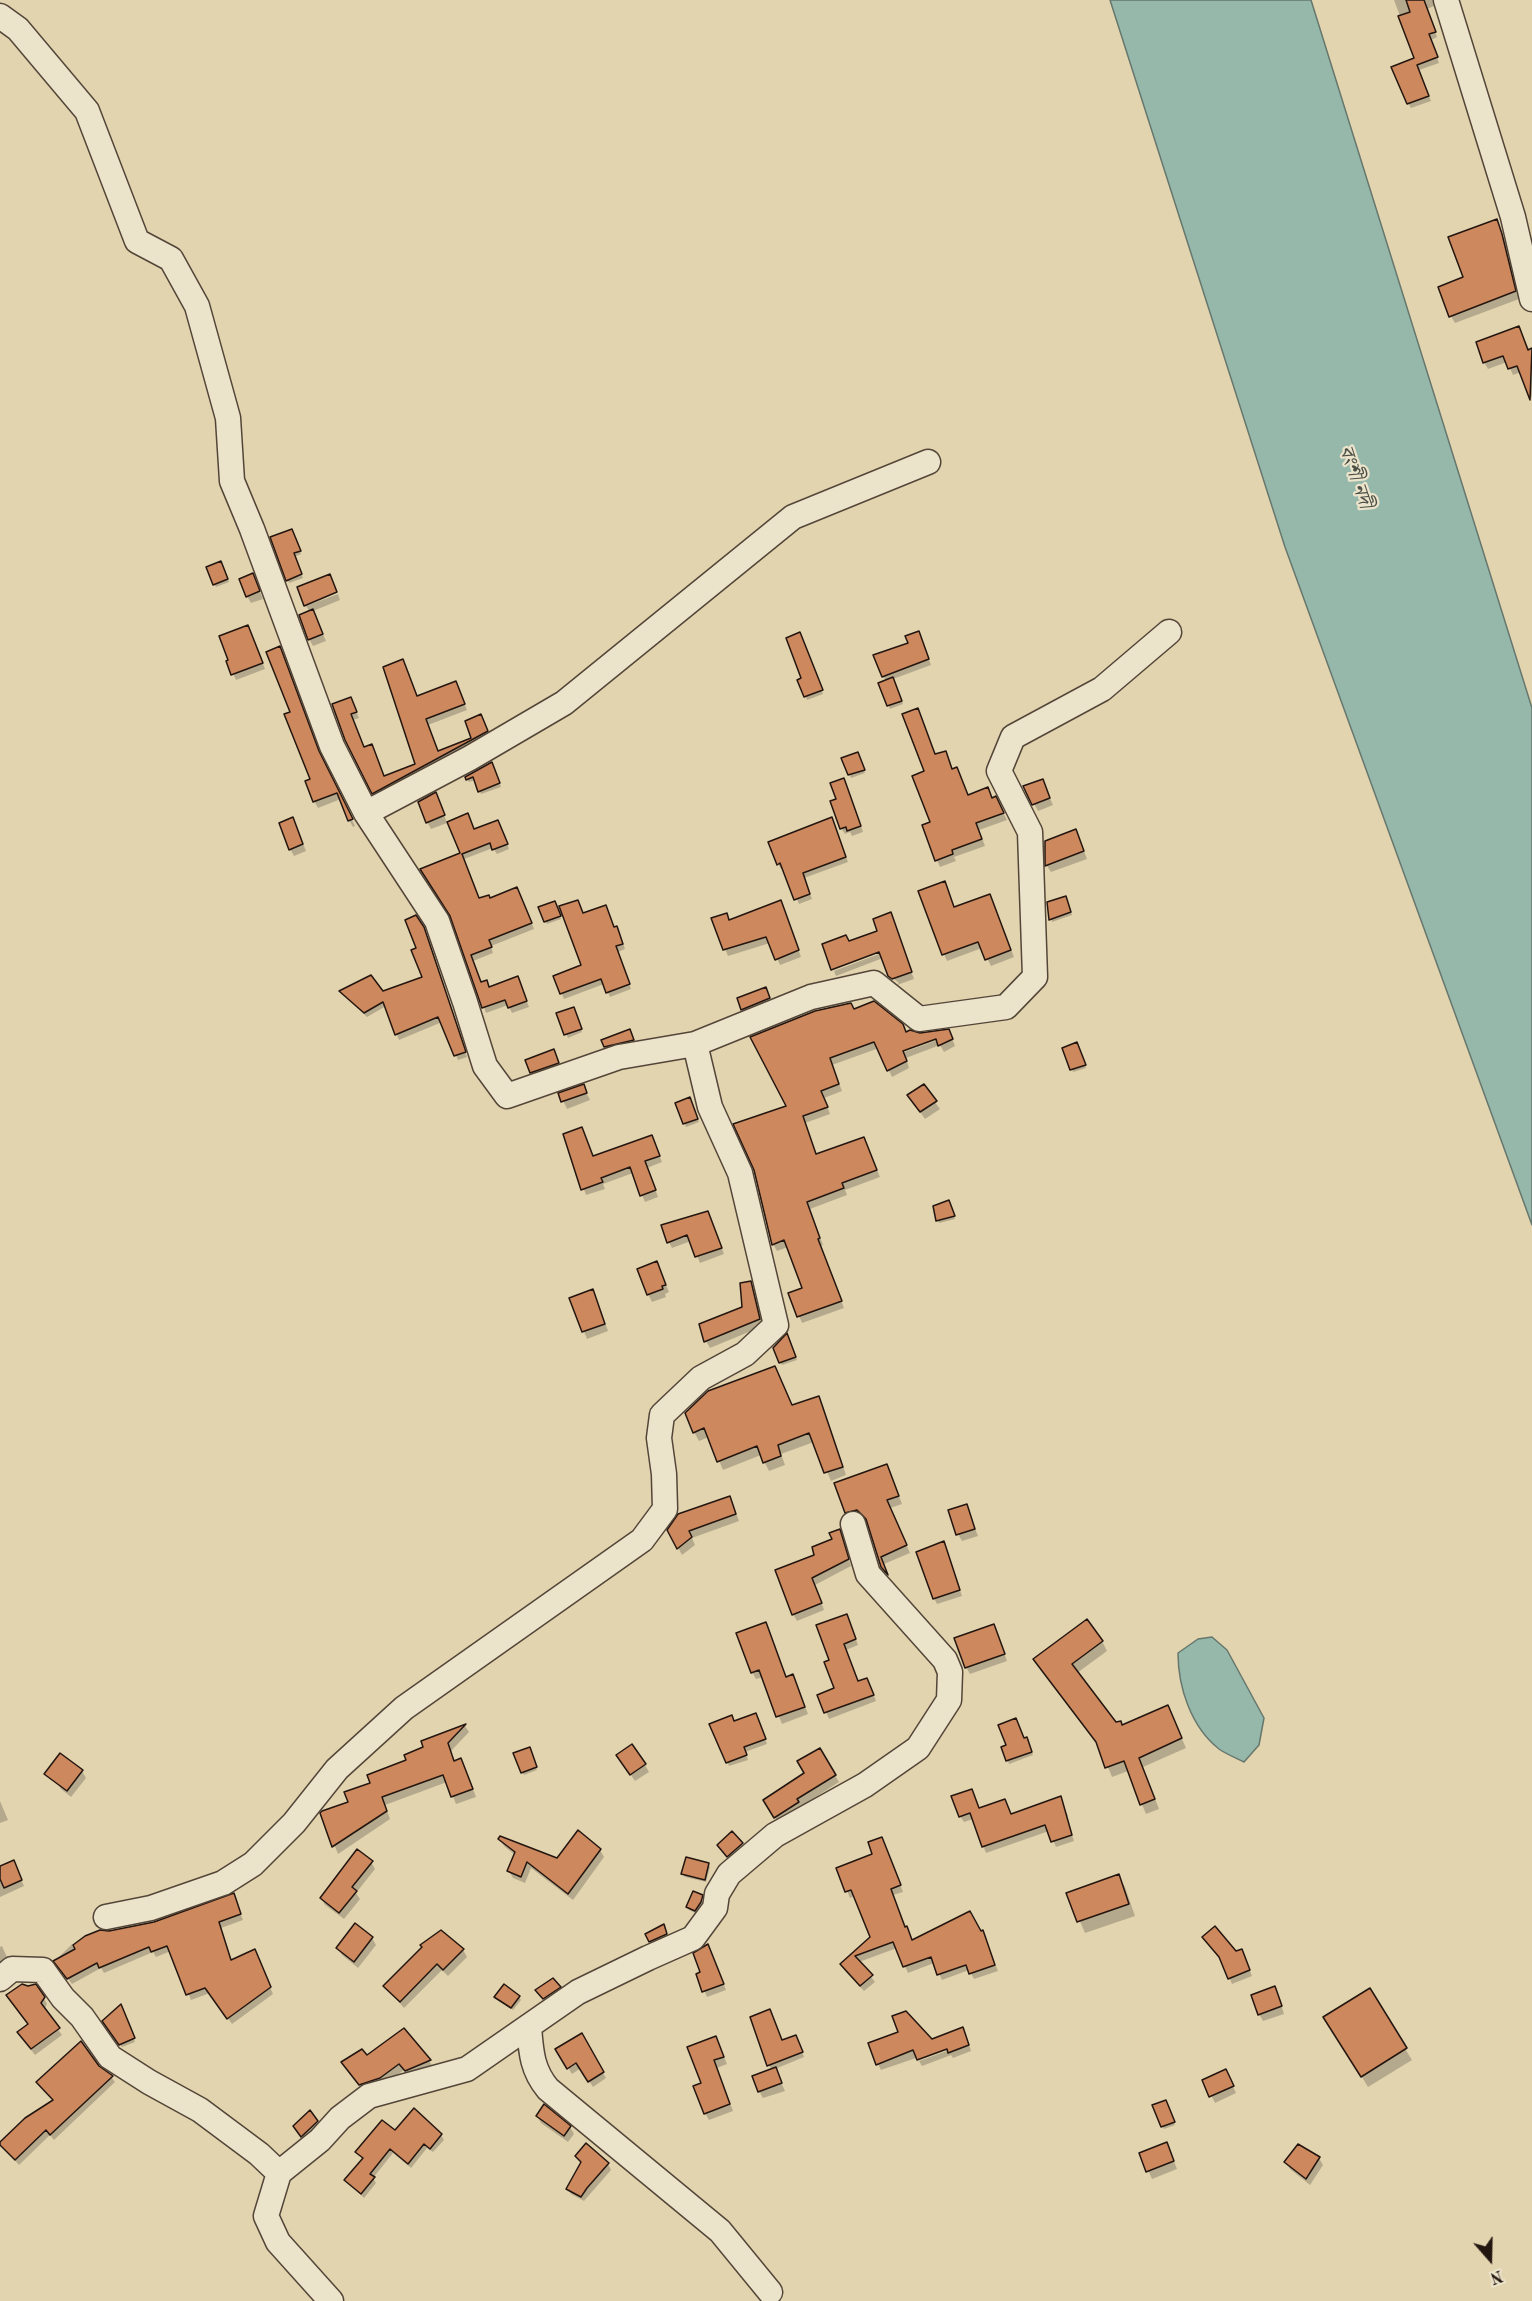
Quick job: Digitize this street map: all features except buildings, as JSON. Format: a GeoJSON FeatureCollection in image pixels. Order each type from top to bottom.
{"type":"FeatureCollection","features":[{"type":"Feature","properties":{"kind":"street"},"geometry":{"type":"LineString","coordinates":[[1446,0],[1513,217],[1532,299]]}},
{"type":"Feature","properties":{"kind":"street"},"geometry":{"type":"LineString","coordinates":[[0,16],[18,29],[87,111],[137,241],[171,260],[198,306],[228,418],[232,481],[332,746],[366,813],[437,921],[484,1066],[507,1096],[619,1057],[695,1044],[812,998],[874,983],[919,1019],[1006,1007],[1035,977],[1030,832],[999,771],[1013,737],[1102,689],[1169,632]]}},
{"type":"Feature","properties":{"kind":"street"},"geometry":{"type":"LineString","coordinates":[[366,813],[470,758],[564,703],[793,517],[928,462]]}},
{"type":"Feature","properties":{"kind":"street"},"geometry":{"type":"LineString","coordinates":[[106,1917],[151,1908],[223,1883],[253,1864],[294,1823],[337,1769],[404,1708],[642,1540],[665,1509],[664,1474],[659,1438],[662,1415],[701,1378],[745,1354],[776,1325],[740,1173],[711,1107],[695,1044]]}},
{"type":"Feature","properties":{"kind":"street"},"geometry":{"type":"LineString","coordinates":[[331,2301],[278,2242],[266,2216],[279,2173],[320,2140],[340,2118],[369,2096],[467,2069],[578,1992],[693,1938],[715,1908],[717,1894],[729,1874],[775,1835],[865,1785],[918,1748],[949,1700],[950,1672],[945,1660],[868,1574],[853,1524]]}},
{"type":"Feature","properties":{"kind":"street"},"geometry":{"type":"LineString","coordinates":[[0,1979],[12,1969],[43,1970],[63,1998],[82,2017],[110,2057],[148,2082],[200,2110],[259,2154],[279,2173]]}},
{"type":"Feature","properties":{"kind":"street"},"geometry":{"type":"LineString","coordinates":[[529,2027],[531,2052],[538,2077],[548,2089],[720,2231],[770,2292]]}},
{"type":"Feature","properties":{"kind":"water","name":"বংশী নদী"},"geometry":{"type":"Polygon","coordinates":[[[1110,0],[1311,0],[1532,708],[1532,1225],[1285,547],[1110,0]]]}},
{"type":"Feature","properties":{"kind":"water"},"geometry":{"type":"Polygon","coordinates":[[[1212,1637],[1227,1650],[1264,1718],[1259,1745],[1244,1762],[1222,1751],[1201,1730],[1188,1706],[1180,1679],[1178,1653],[1198,1639],[1212,1637]]]}}]}
